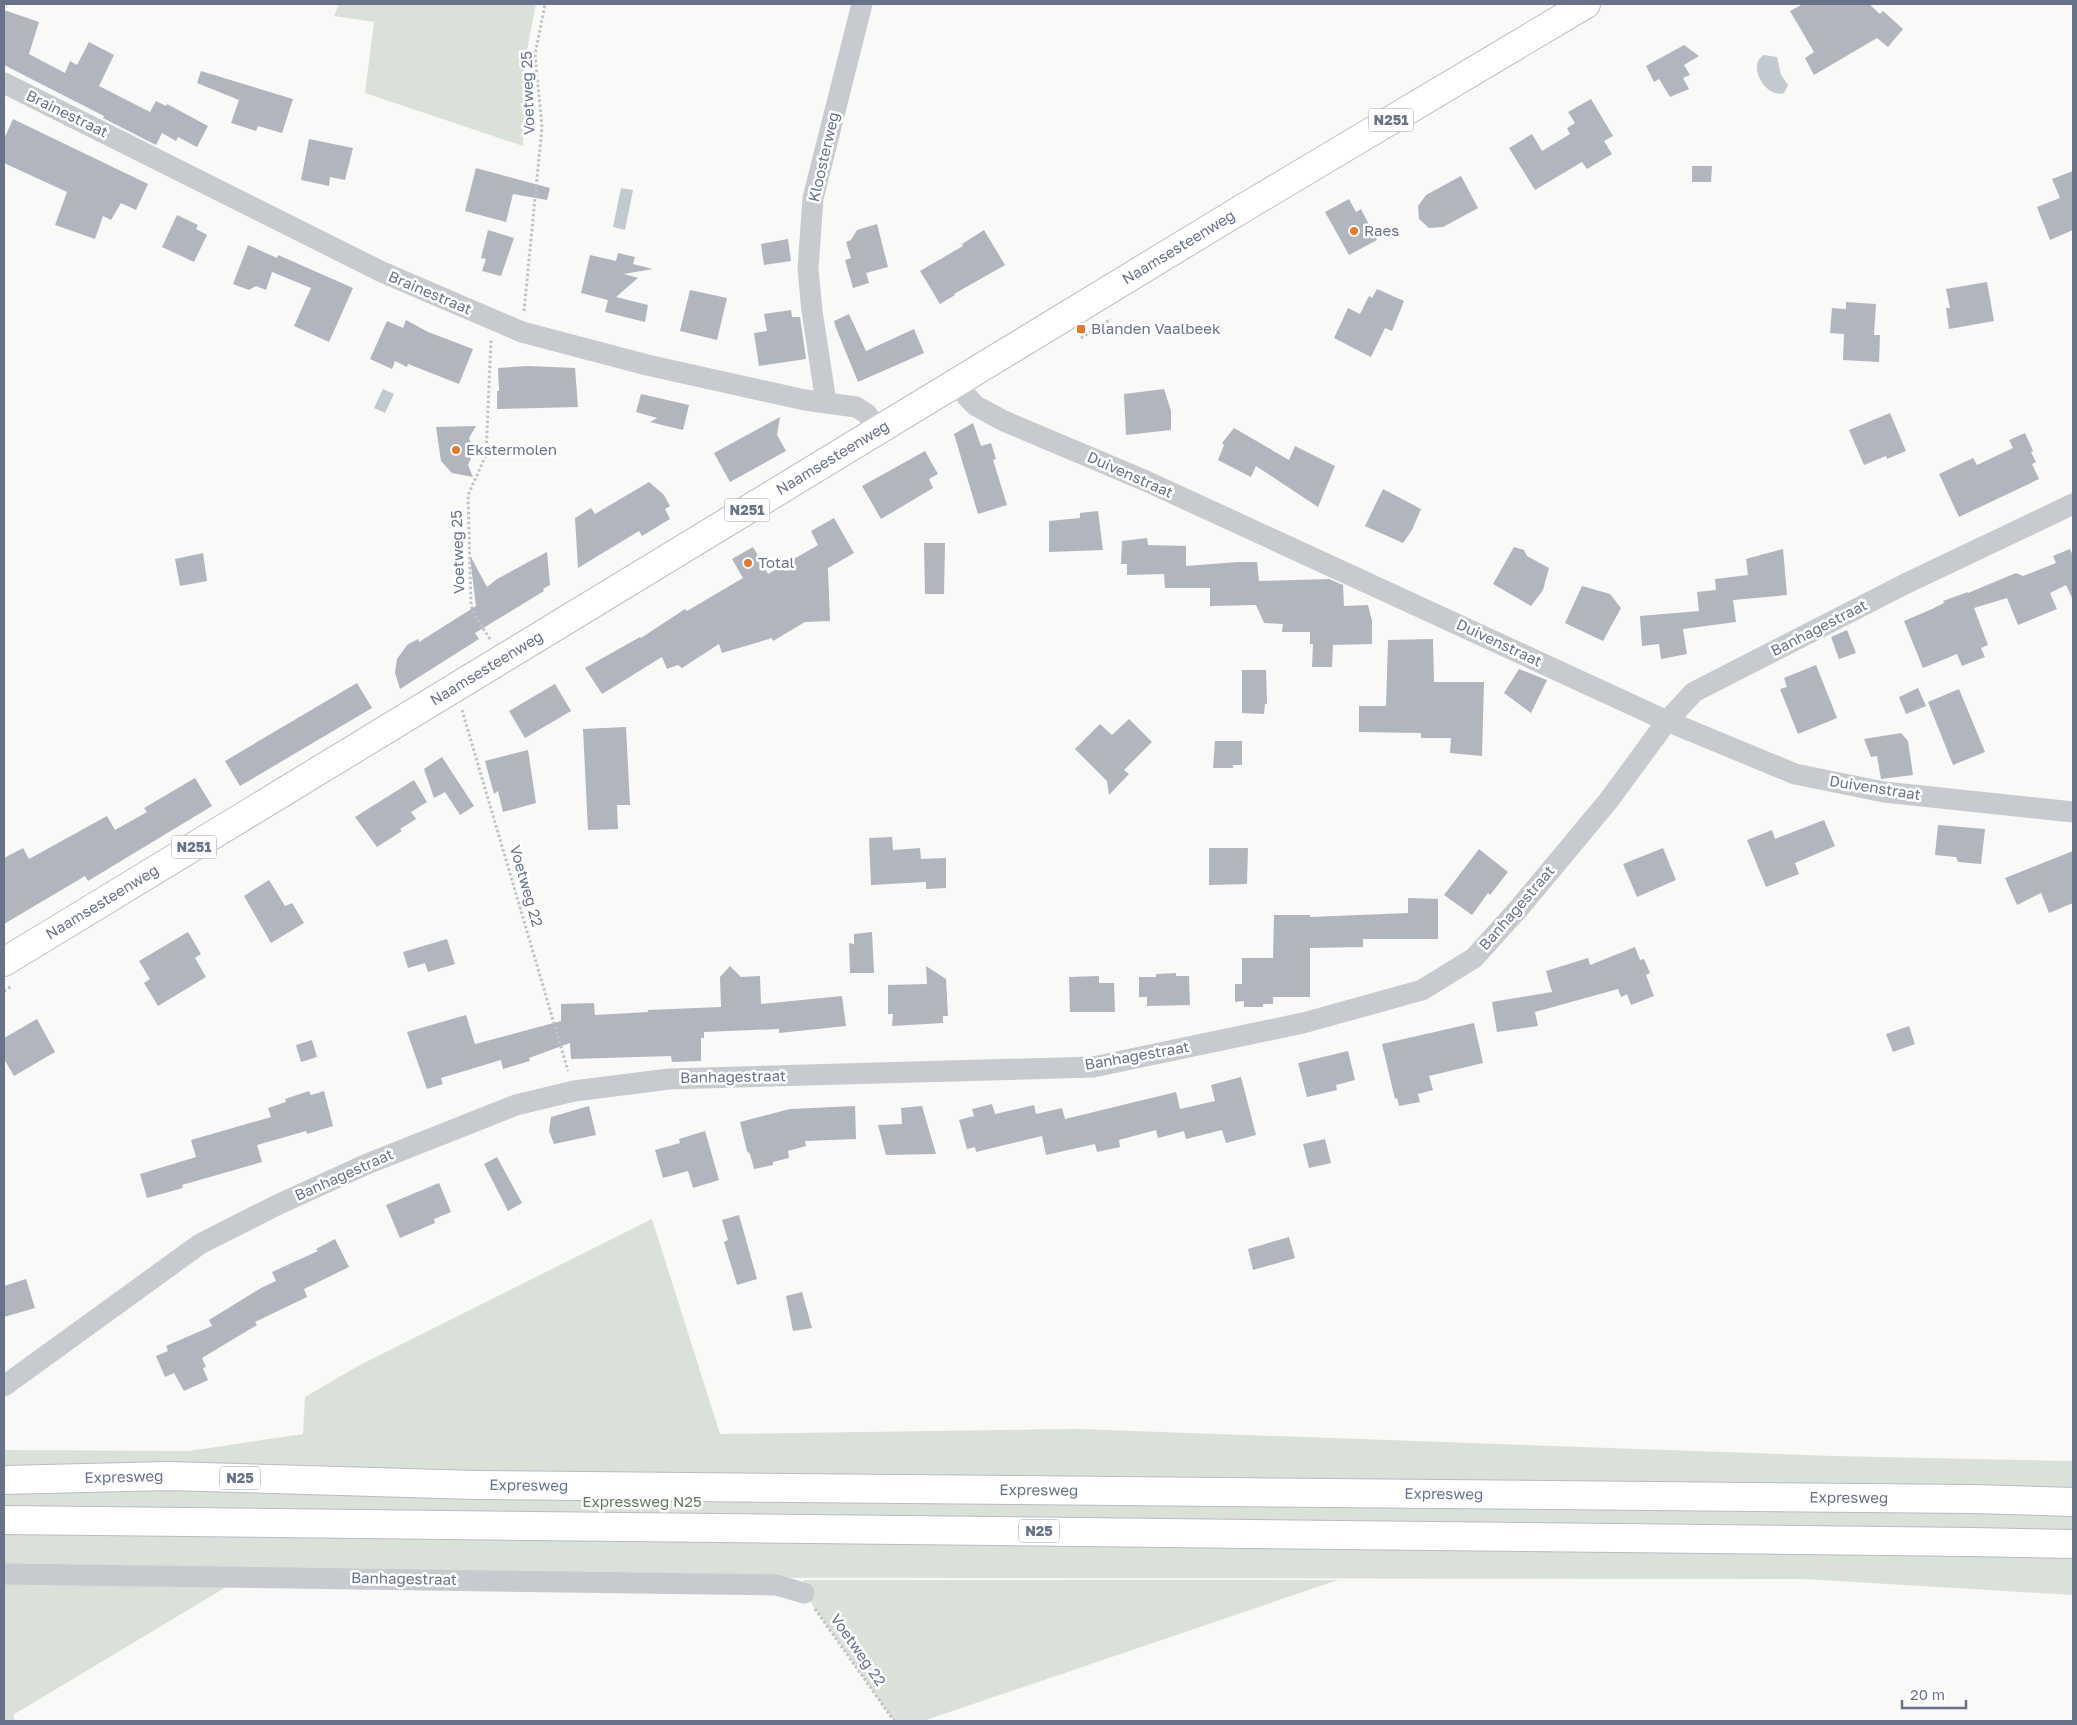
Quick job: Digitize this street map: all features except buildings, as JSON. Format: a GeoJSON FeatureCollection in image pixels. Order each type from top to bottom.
{"type":"FeatureCollection","features":[{"type":"Feature","properties":{"kind":"main road","name":"Naamsesteenweg"},"geometry":{"type":"LineString","coordinates":[[4,962],[1254,202],[1586,4]]}},
{"type":"Feature","properties":{"kind":"main road","name":"Expresweg"},"geometry":{"type":"LineString","coordinates":[[4,1480],[168,1476],[476,1485],[1953,1499],[2073,1502]]}},
{"type":"Feature","properties":{"kind":"main road","name":"N25"},"geometry":{"type":"LineString","coordinates":[[4,1520],[1951,1541],[2073,1544]]}},
{"type":"Feature","properties":{"kind":"street","name":"Kloosterweg"},"geometry":{"type":"LineString","coordinates":[[826,402],[812,311],[808,269],[813,198],[862,4]]}},
{"type":"Feature","properties":{"kind":"street","name":"Brainestraat"},"geometry":{"type":"LineString","coordinates":[[4,83],[382,272],[522,332],[647,365],[805,400],[848,405],[867,414],[877,431]]}},
{"type":"Feature","properties":{"kind":"street","name":"Duivenstraat"},"geometry":{"type":"LineString","coordinates":[[955,384],[976,406],[1004,421],[1146,481],[1667,720],[1795,774],[1884,792],[2073,812]]}},
{"type":"Feature","properties":{"kind":"street","name":"Banhagestraat"},"geometry":{"type":"LineString","coordinates":[[4,1386],[200,1244],[277,1205],[367,1164],[516,1105],[574,1091],[669,1079],[1093,1067],[1303,1023],[1422,990],[1474,958],[1520,907],[1609,800],[1667,720],[1694,692],[1905,584],[2073,504]]}},
{"type":"Feature","properties":{"kind":"street","name":"Banhagestraat"},"geometry":{"type":"LineString","coordinates":[[4,1574],[776,1585],[804,1593]]}},
{"type":"Feature","properties":{"kind":"path","name":"Voetweg 25"},"geometry":{"type":"LineString","coordinates":[[522,332],[542,127],[535,55],[545,4]]}},
{"type":"Feature","properties":{"kind":"path","name":"Voetweg 25"},"geometry":{"type":"LineString","coordinates":[[492,319],[486,455],[468,495],[470,586],[471,605],[475,616],[502,659]]}},
{"type":"Feature","properties":{"kind":"path","name":"Voetweg 22"},"geometry":{"type":"LineString","coordinates":[[456,688],[574,1091]]}},
{"type":"Feature","properties":{"kind":"path","name":"Voetweg 22"},"geometry":{"type":"LineString","coordinates":[[804,1593],[894,1721]]}},
{"type":"Feature","properties":{"kind":"green space"},"geometry":{"type":"Polygon","coordinates":[[[339,4],[536,4],[526,55],[523,146],[365,93],[374,22],[334,16],[339,4]]]}},
{"type":"Feature","properties":{"kind":"green space","name":"Expressweg N25"},"geometry":{"type":"Polygon","coordinates":[[[652,1219],[720,1434],[1078,1429],[1833,1456],[2073,1461],[2073,1595],[1804,1579],[243,1577],[13,1715],[15,1721],[4,1721],[4,1450],[189,1451],[303,1434],[305,1397],[358,1366],[652,1219]]]}},
{"type":"Feature","properties":{"kind":"green space"},"geometry":{"type":"Polygon","coordinates":[[[804,1580],[1338,1580],[923,1721],[894,1721],[804,1593],[804,1580]]]}},
{"type":"Feature","properties":{"kind":"shaded area"},"geometry":{"type":"Polygon","coordinates":[[[1764,55],[1777,57],[1781,75],[1788,85],[1784,93],[1777,94],[1771,91],[1760,80],[1757,66],[1759,60],[1764,55]]]}},
{"type":"Feature","properties":{"kind":"shaded area"},"geometry":{"type":"Polygon","coordinates":[[[621,188],[633,190],[625,230],[613,227],[621,188]]]}},
{"type":"Feature","properties":{"kind":"shaded area"},"geometry":{"type":"Polygon","coordinates":[[[383,389],[394,394],[385,413],[374,408],[383,389]]]}},
{"type":"Feature","properties":{"kind":"place","name":"Raes"},"geometry":{"type":"Point","coordinates":[1354,231]}},
{"type":"Feature","properties":{"kind":"place","name":"Blanden Vaalbeek"},"geometry":{"type":"Point","coordinates":[1081,329]}},
{"type":"Feature","properties":{"kind":"place","name":"Ekstermolen"},"geometry":{"type":"Point","coordinates":[456,450]}},
{"type":"Feature","properties":{"kind":"place","name":"Total"},"geometry":{"type":"Point","coordinates":[748,563]}}]}
